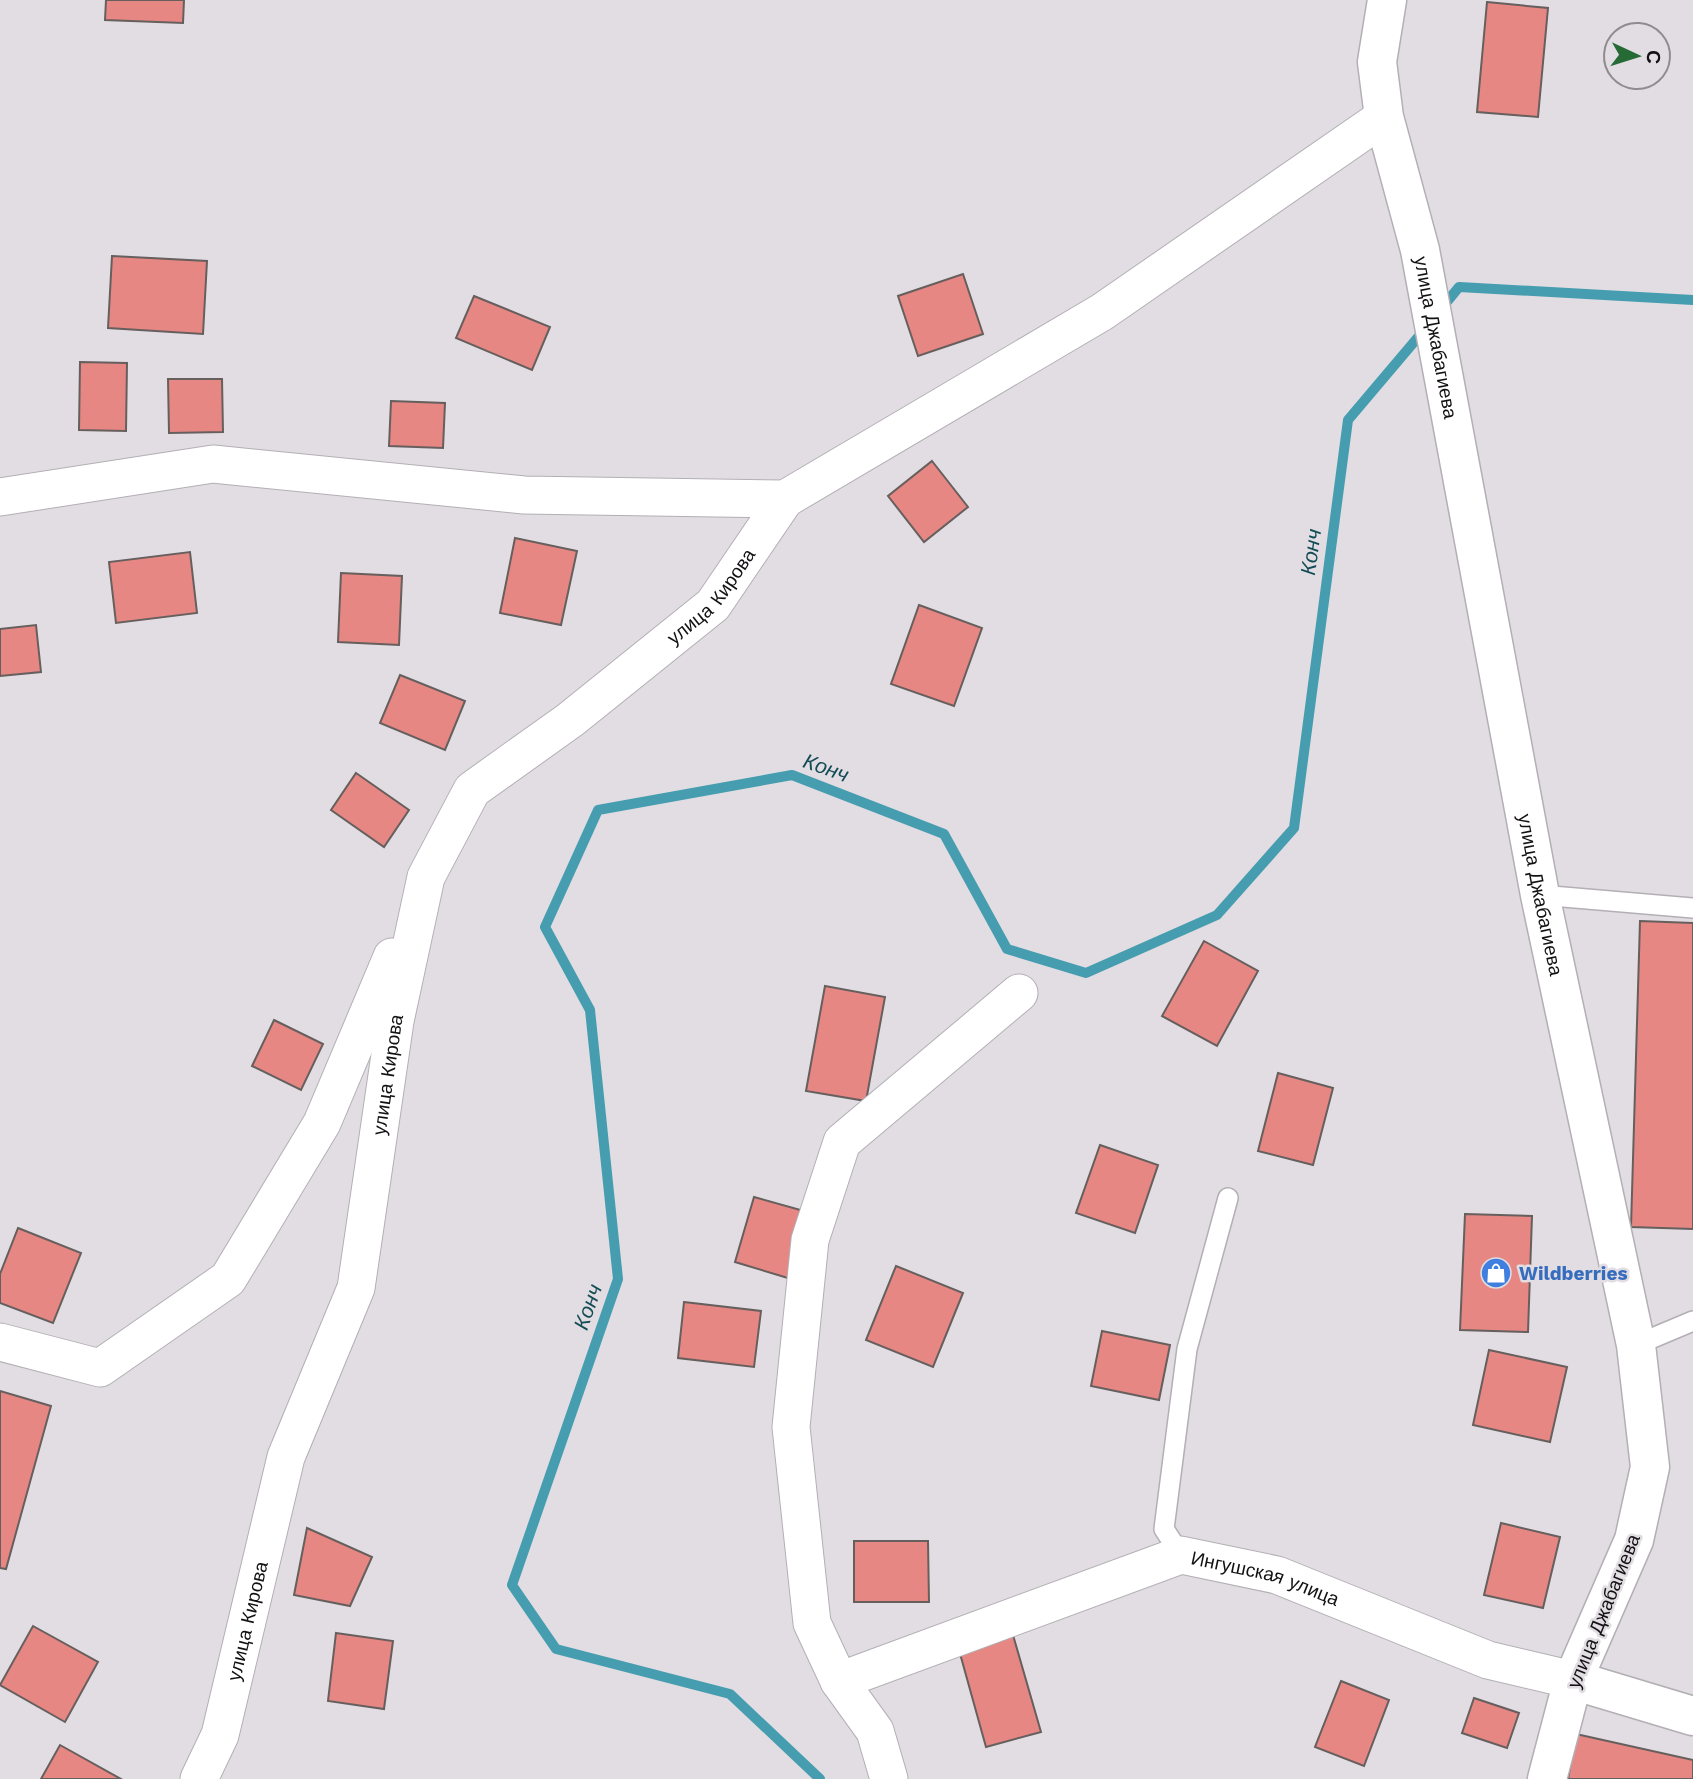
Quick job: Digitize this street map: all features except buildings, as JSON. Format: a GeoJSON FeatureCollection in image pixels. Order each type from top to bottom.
{"type":"FeatureCollection","features":[{"type":"Feature","properties":{"kind":"main road","name":"улица Джабагиева"},"geometry":{"type":"LineString","coordinates":[[1387,0],[1377,62],[1384,117],[1420,250],[1540,895],[1636,1345],[1650,1467],[1634,1540],[1573,1680],[1547,1779]]}},
{"type":"Feature","properties":{"kind":"main road","name":"Ингушская улица"},"geometry":{"type":"LineString","coordinates":[[1573,1680],[1693,1716]]}},
{"type":"Feature","properties":{"kind":"street"},"geometry":{"type":"LineString","coordinates":[[0,497],[213,464],[524,495],[785,499],[1102,312],[1384,117]]}},
{"type":"Feature","properties":{"kind":"street","name":"улица Кирова"},"geometry":{"type":"LineString","coordinates":[[199,1779],[220,1735],[286,1457],[356,1288],[395,1021],[426,877],[472,790],[570,720],[713,605],[785,499]]}},
{"type":"Feature","properties":{"kind":"street"},"geometry":{"type":"LineString","coordinates":[[0,1342],[100,1368],[228,1279],[322,1123],[426,877]]}},
{"type":"Feature","properties":{"kind":"street"},"geometry":{"type":"LineString","coordinates":[[890,1779],[876,1731],[839,1681],[812,1623],[791,1427],[810,1240],[842,1142],[1018,993]]}},
{"type":"Feature","properties":{"kind":"street","name":"Ингушская улица"},"geometry":{"type":"LineString","coordinates":[[839,1681],[1181,1555],[1276,1575],[1488,1660],[1573,1680]]}},
{"type":"Feature","properties":{"kind":"lane"},"geometry":{"type":"LineString","coordinates":[[1540,895],[1693,908]]}},
{"type":"Feature","properties":{"kind":"lane"},"geometry":{"type":"LineString","coordinates":[[1181,1555],[1164,1529],[1187,1349],[1228,1198]]}},
{"type":"Feature","properties":{"kind":"lane"},"geometry":{"type":"LineString","coordinates":[[1636,1345],[1693,1321]]}},
{"type":"Feature","properties":{"kind":"waterway","name":"Конч"},"geometry":{"type":"LineString","coordinates":[[1441,309],[1459,287],[1693,300]]}},
{"type":"Feature","properties":{"kind":"waterway","name":"Конч"},"geometry":{"type":"LineString","coordinates":[[820,1779],[730,1694],[556,1649],[512,1585],[618,1279],[590,1010],[545,927],[598,810],[792,775],[944,834],[1007,949],[1086,973],[1217,915],[1294,828],[1348,420],[1425,329]]}},
{"type":"Feature","properties":{"kind":"place","name":"Wildberries"},"geometry":{"type":"Point","coordinates":[1496,1273]}}]}
